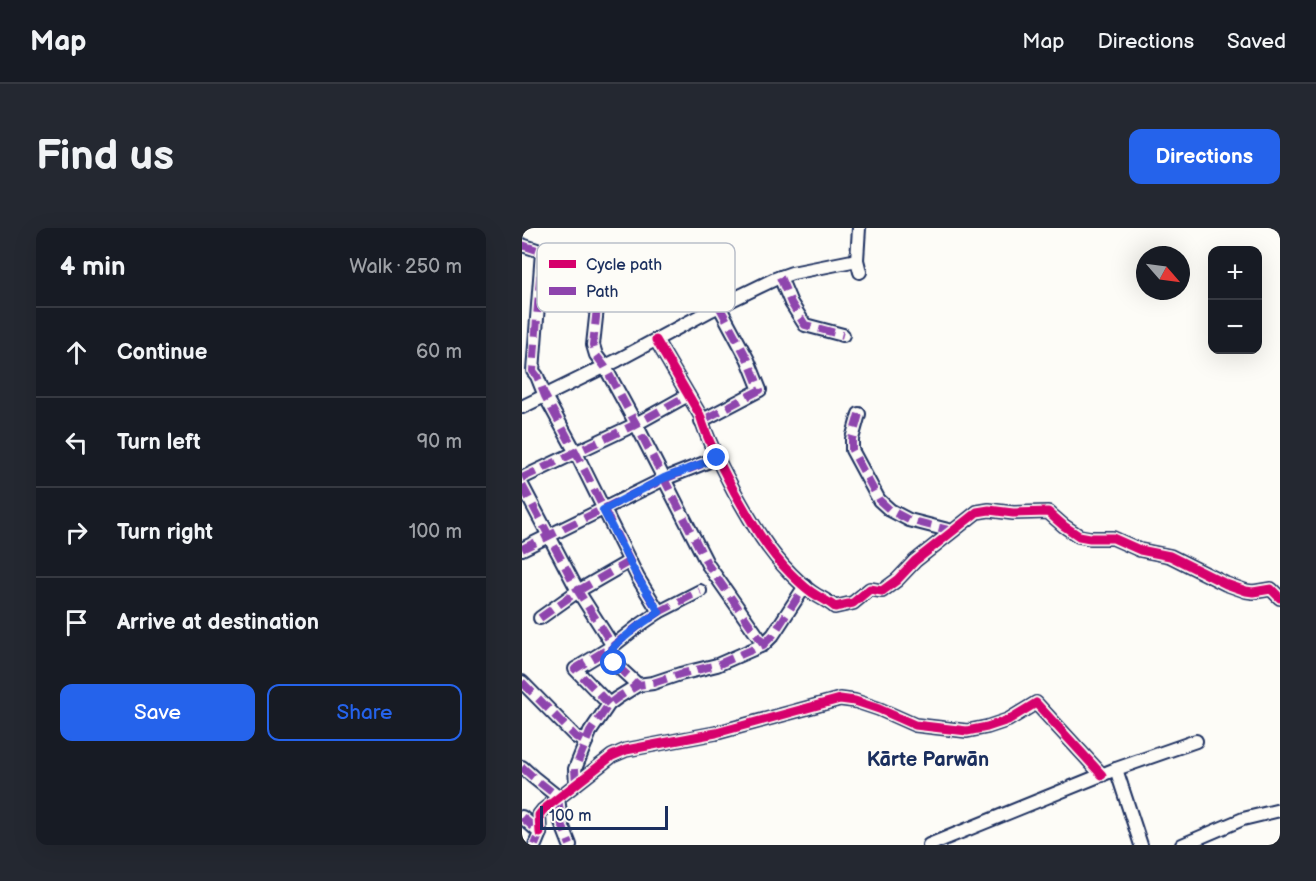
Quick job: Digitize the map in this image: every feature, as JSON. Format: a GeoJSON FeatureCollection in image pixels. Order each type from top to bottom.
{"type":"FeatureCollection","features":[{"type":"Feature","properties":{"kind":"street"},"geometry":{"type":"LineString","coordinates":[[735,298],[780,277],[859,266],[859,228]]}},
{"type":"Feature","properties":{"kind":"street"},"geometry":{"type":"LineString","coordinates":[[522,245],[537,250]]}},
{"type":"Feature","properties":{"kind":"street"},"geometry":{"type":"LineString","coordinates":[[780,277],[791,303],[806,326],[843,335]]}},
{"type":"Feature","properties":{"kind":"street"},"geometry":{"type":"LineString","coordinates":[[537,295],[528,372],[537,376],[603,510],[659,612]]}},
{"type":"Feature","properties":{"kind":"street"},"geometry":{"type":"LineString","coordinates":[[597,312],[593,345],[596,355],[636,424],[708,565],[763,645]]}},
{"type":"Feature","properties":{"kind":"street"},"geometry":{"type":"LineString","coordinates":[[522,407],[605,367],[708,312]]}},
{"type":"Feature","properties":{"kind":"street"},"geometry":{"type":"LineString","coordinates":[[701,421],[760,390],[748,360],[722,312]]}},
{"type":"Feature","properties":{"kind":"street"},"geometry":{"type":"LineString","coordinates":[[656,340],[688,395],[717,458],[756,531],[792,576],[835,607],[853,603],[870,589],[882,591],[897,580],[915,561],[977,512],[989,510],[1013,513],[1048,512],[1078,536],[1113,538],[1140,550],[1170,556],[1226,584],[1253,592],[1271,589],[1280,598]]}},
{"type":"Feature","properties":{"kind":"street"},"geometry":{"type":"LineString","coordinates":[[522,478],[636,424],[688,395]]}},
{"type":"Feature","properties":{"kind":"street"},"geometry":{"type":"LineString","coordinates":[[859,414],[852,439],[852,450],[879,500],[890,510],[909,520],[952,531]]}},
{"type":"Feature","properties":{"kind":"street"},"geometry":{"type":"LineString","coordinates":[[522,549],[664,478],[717,458]]}},
{"type":"Feature","properties":{"kind":"street"},"geometry":{"type":"LineString","coordinates":[[522,485],[578,591],[614,646]]}},
{"type":"Feature","properties":{"kind":"street"},"geometry":{"type":"LineString","coordinates":[[540,618],[578,591],[630,561]]}},
{"type":"Feature","properties":{"kind":"street"},"geometry":{"type":"LineString","coordinates":[[576,784],[575,769],[590,732],[609,704],[638,685],[717,665],[763,645],[773,635],[805,586]]}},
{"type":"Feature","properties":{"kind":"street"},"geometry":{"type":"LineString","coordinates":[[609,704],[575,669],[614,646],[659,612],[700,591]]}},
{"type":"Feature","properties":{"kind":"street"},"geometry":{"type":"LineString","coordinates":[[614,646],[610,656],[614,663],[638,685]]}},
{"type":"Feature","properties":{"kind":"street"},"geometry":{"type":"LineString","coordinates":[[522,682],[576,737],[586,742]]}},
{"type":"Feature","properties":{"kind":"street"},"geometry":{"type":"LineString","coordinates":[[535,845],[540,832],[539,815],[543,810],[612,756],[626,750],[716,733],[840,699],[855,701],[915,725],[967,731],[1008,720],[1036,703],[1102,775]]}},
{"type":"Feature","properties":{"kind":"street"},"geometry":{"type":"LineString","coordinates":[[929,845],[1116,769],[1196,741]]}},
{"type":"Feature","properties":{"kind":"street"},"geometry":{"type":"LineString","coordinates":[[522,767],[558,797],[561,822],[570,845]]}},
{"type":"Feature","properties":{"kind":"street"},"geometry":{"type":"LineString","coordinates":[[1116,769],[1141,845]]}},
{"type":"Feature","properties":{"kind":"street"},"geometry":{"type":"LineString","coordinates":[[1182,845],[1243,819],[1280,810]]}},
{"type":"Feature","properties":{"kind":"street"},"geometry":{"type":"LineString","coordinates":[[522,817],[540,832]]}},
{"type":"Feature","properties":{"kind":"marked path"},"geometry":{"type":"LineString","coordinates":[[522,245],[537,250]]}},
{"type":"Feature","properties":{"kind":"marked path"},"geometry":{"type":"LineString","coordinates":[[780,277],[791,303],[805,325],[843,335]]}},
{"type":"Feature","properties":{"kind":"marked path"},"geometry":{"type":"LineString","coordinates":[[537,312],[533,371],[638,578],[659,612],[700,591]]}},
{"type":"Feature","properties":{"kind":"marked path"},"geometry":{"type":"LineString","coordinates":[[576,784],[575,769],[590,732],[609,704],[617,698],[638,685],[717,665],[763,645],[708,565],[636,424],[596,355],[593,345],[597,312]]}},
{"type":"Feature","properties":{"kind":"marked path"},"geometry":{"type":"LineString","coordinates":[[701,421],[760,390],[748,360],[722,312]]}},
{"type":"Feature","properties":{"kind":"marked path"},"geometry":{"type":"LineString","coordinates":[[522,478],[636,424],[688,395]]}},
{"type":"Feature","properties":{"kind":"marked path"},"geometry":{"type":"LineString","coordinates":[[859,414],[852,439],[852,450],[879,500],[890,510],[909,520],[952,531]]}},
{"type":"Feature","properties":{"kind":"marked path"},"geometry":{"type":"LineString","coordinates":[[522,549],[664,479],[717,458]]}},
{"type":"Feature","properties":{"kind":"marked path"},"geometry":{"type":"LineString","coordinates":[[522,485],[578,591],[613,646],[610,656],[614,663],[638,685]]}},
{"type":"Feature","properties":{"kind":"marked path"},"geometry":{"type":"LineString","coordinates":[[540,618],[578,591],[630,561]]}},
{"type":"Feature","properties":{"kind":"marked path"},"geometry":{"type":"LineString","coordinates":[[763,645],[773,635],[805,586]]}},
{"type":"Feature","properties":{"kind":"marked path"},"geometry":{"type":"LineString","coordinates":[[609,704],[575,669],[613,646],[659,612]]}},
{"type":"Feature","properties":{"kind":"marked path"},"geometry":{"type":"LineString","coordinates":[[522,682],[576,737],[586,742]]}},
{"type":"Feature","properties":{"kind":"marked path"},"geometry":{"type":"LineString","coordinates":[[522,767],[558,797],[561,822],[570,845]]}},
{"type":"Feature","properties":{"kind":"marked path"},"geometry":{"type":"LineString","coordinates":[[522,817],[540,833],[535,845]]}},
{"type":"Feature","properties":{"kind":"cycle path"},"geometry":{"type":"LineString","coordinates":[[656,340],[700,415],[734,491],[774,555],[809,591],[835,607],[853,603],[870,589],[882,591],[897,580],[915,561],[977,512],[989,510],[1013,513],[1048,512],[1079,536],[1113,538],[1140,550],[1170,556],[1226,584],[1246,591],[1271,589],[1280,598]]}},
{"type":"Feature","properties":{"kind":"cycle path"},"geometry":{"type":"LineString","coordinates":[[540,833],[539,815],[543,810],[612,756],[626,750],[716,733],[840,699],[879,709],[915,725],[967,731],[1008,720],[1036,703],[1102,775]]}},
{"type":"Feature","properties":{"kind":"district","name":"Kārte Parwān"},"geometry":{"type":"Point","coordinates":[928,760]}},
{"type":"Feature","properties":{"kind":"route"},"geometry":{"type":"LineString","coordinates":[[614,663],[610,656],[614,646],[659,612],[638,578],[603,510],[664,478],[717,458]]}}]}
